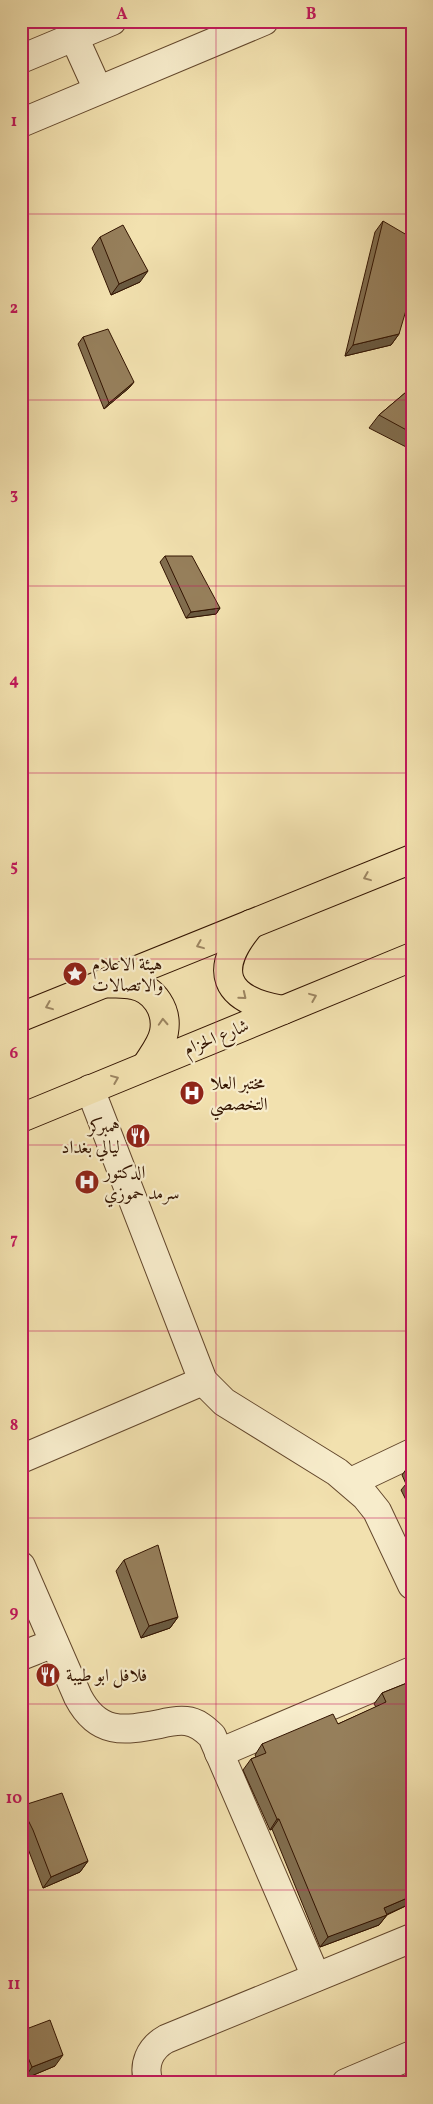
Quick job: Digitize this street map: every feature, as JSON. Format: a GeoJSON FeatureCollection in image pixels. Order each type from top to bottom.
{"type":"FeatureCollection","features":[{"type":"Feature","properties":{"kind":"main road"},"geometry":{"type":"LineString","coordinates":[[21,1018],[412,859]]}},
{"type":"Feature","properties":{"kind":"main road"},"geometry":{"type":"LineString","coordinates":[[251,924],[231,952],[229,973],[232,986],[240,996],[254,1004],[283,1010]]}},
{"type":"Feature","properties":{"kind":"main road","name":"شارع الحزام"},"geometry":{"type":"LineString","coordinates":[[21,1118],[412,957]]}},
{"type":"Feature","properties":{"kind":"main road"},"geometry":{"type":"LineString","coordinates":[[105,983],[134,985],[149,992],[157,1000],[163,1012],[164,1033],[146,1066]]}},
{"type":"Feature","properties":{"kind":"street"},"geometry":{"type":"LineString","coordinates":[[21,59],[112,21]]}},
{"type":"Feature","properties":{"kind":"street"},"geometry":{"type":"LineString","coordinates":[[21,122],[264,21]]}},
{"type":"Feature","properties":{"kind":"street"},"geometry":{"type":"LineString","coordinates":[[74,37],[98,90]]}},
{"type":"Feature","properties":{"kind":"street"},"geometry":{"type":"LineString","coordinates":[[90,1090],[203,1381],[224,1402],[351,1482],[377,1511],[412,1585]]}},
{"type":"Feature","properties":{"kind":"street"},"geometry":{"type":"LineString","coordinates":[[21,1459],[203,1381]]}},
{"type":"Feature","properties":{"kind":"street"},"geometry":{"type":"LineString","coordinates":[[351,1482],[412,1453]]}},
{"type":"Feature","properties":{"kind":"street"},"geometry":{"type":"LineString","coordinates":[[21,1566],[83,1707],[98,1722],[109,1727],[130,1729],[178,1720],[188,1721],[197,1724],[212,1736],[316,1977]]}},
{"type":"Feature","properties":{"kind":"street"},"geometry":{"type":"LineString","coordinates":[[21,1656],[54,1643]]}},
{"type":"Feature","properties":{"kind":"street"},"geometry":{"type":"LineString","coordinates":[[219,1753],[412,1671]]}},
{"type":"Feature","properties":{"kind":"street"},"geometry":{"type":"LineString","coordinates":[[149,2083],[146,2068],[148,2059],[158,2044],[166,2039],[412,1938]]}},
{"type":"Feature","properties":{"kind":"street"},"geometry":{"type":"LineString","coordinates":[[346,2083],[412,2055]]}},
{"type":"Feature","properties":{"kind":"building"},"geometry":{"type":"Polygon","coordinates":[[[383,221],[412,238],[412,290],[399,334],[353,345],[383,221]]]}},
{"type":"Feature","properties":{"kind":"building"},"geometry":{"type":"Polygon","coordinates":[[[123,225],[148,271],[119,284],[100,237],[123,225]]]}},
{"type":"Feature","properties":{"kind":"building"},"geometry":{"type":"Polygon","coordinates":[[[108,329],[134,382],[109,403],[83,337],[108,329]]]}},
{"type":"Feature","properties":{"kind":"building"},"geometry":{"type":"Polygon","coordinates":[[[412,387],[412,433],[379,415],[412,387]]]}},
{"type":"Feature","properties":{"kind":"building"},"geometry":{"type":"Polygon","coordinates":[[[165,556],[192,556],[220,608],[191,612],[165,556]]]}},
{"type":"Feature","properties":{"kind":"building"},"geometry":{"type":"Polygon","coordinates":[[[158,1545],[178,1617],[149,1626],[124,1560],[158,1545]]]}},
{"type":"Feature","properties":{"kind":"building"},"geometry":{"type":"Polygon","coordinates":[[[412,1681],[412,1896],[384,1908],[387,1915],[328,1937],[279,1819],[277,1819],[251,1759],[266,1753],[262,1744],[333,1714],[338,1724],[386,1702],[382,1693],[412,1681]]]}},
{"type":"Feature","properties":{"kind":"building"},"geometry":{"type":"Polygon","coordinates":[[[62,1793],[88,1861],[51,1877],[33,1830],[21,1806],[62,1793]]]}},
{"type":"Feature","properties":{"kind":"building"},"geometry":{"type":"Polygon","coordinates":[[[50,2020],[63,2055],[32,2067],[21,2041],[21,2031],[50,2020]]]}},
{"type":"Feature","properties":{"kind":"place","name":"هيئة الاعلام والاتصالات"},"geometry":{"type":"Point","coordinates":[75,974]}},
{"type":"Feature","properties":{"kind":"place","name":"مختبر العلا التخصصي"},"geometry":{"type":"Point","coordinates":[192,1093]}},
{"type":"Feature","properties":{"kind":"place","name":"همبركر ليالي بغداد"},"geometry":{"type":"Point","coordinates":[138,1136]}},
{"type":"Feature","properties":{"kind":"place","name":"الدكتور سرمد حموزي"},"geometry":{"type":"Point","coordinates":[87,1182]}},
{"type":"Feature","properties":{"kind":"place","name":"فلافل ابو طيبة"},"geometry":{"type":"Point","coordinates":[48,1675]}}]}
